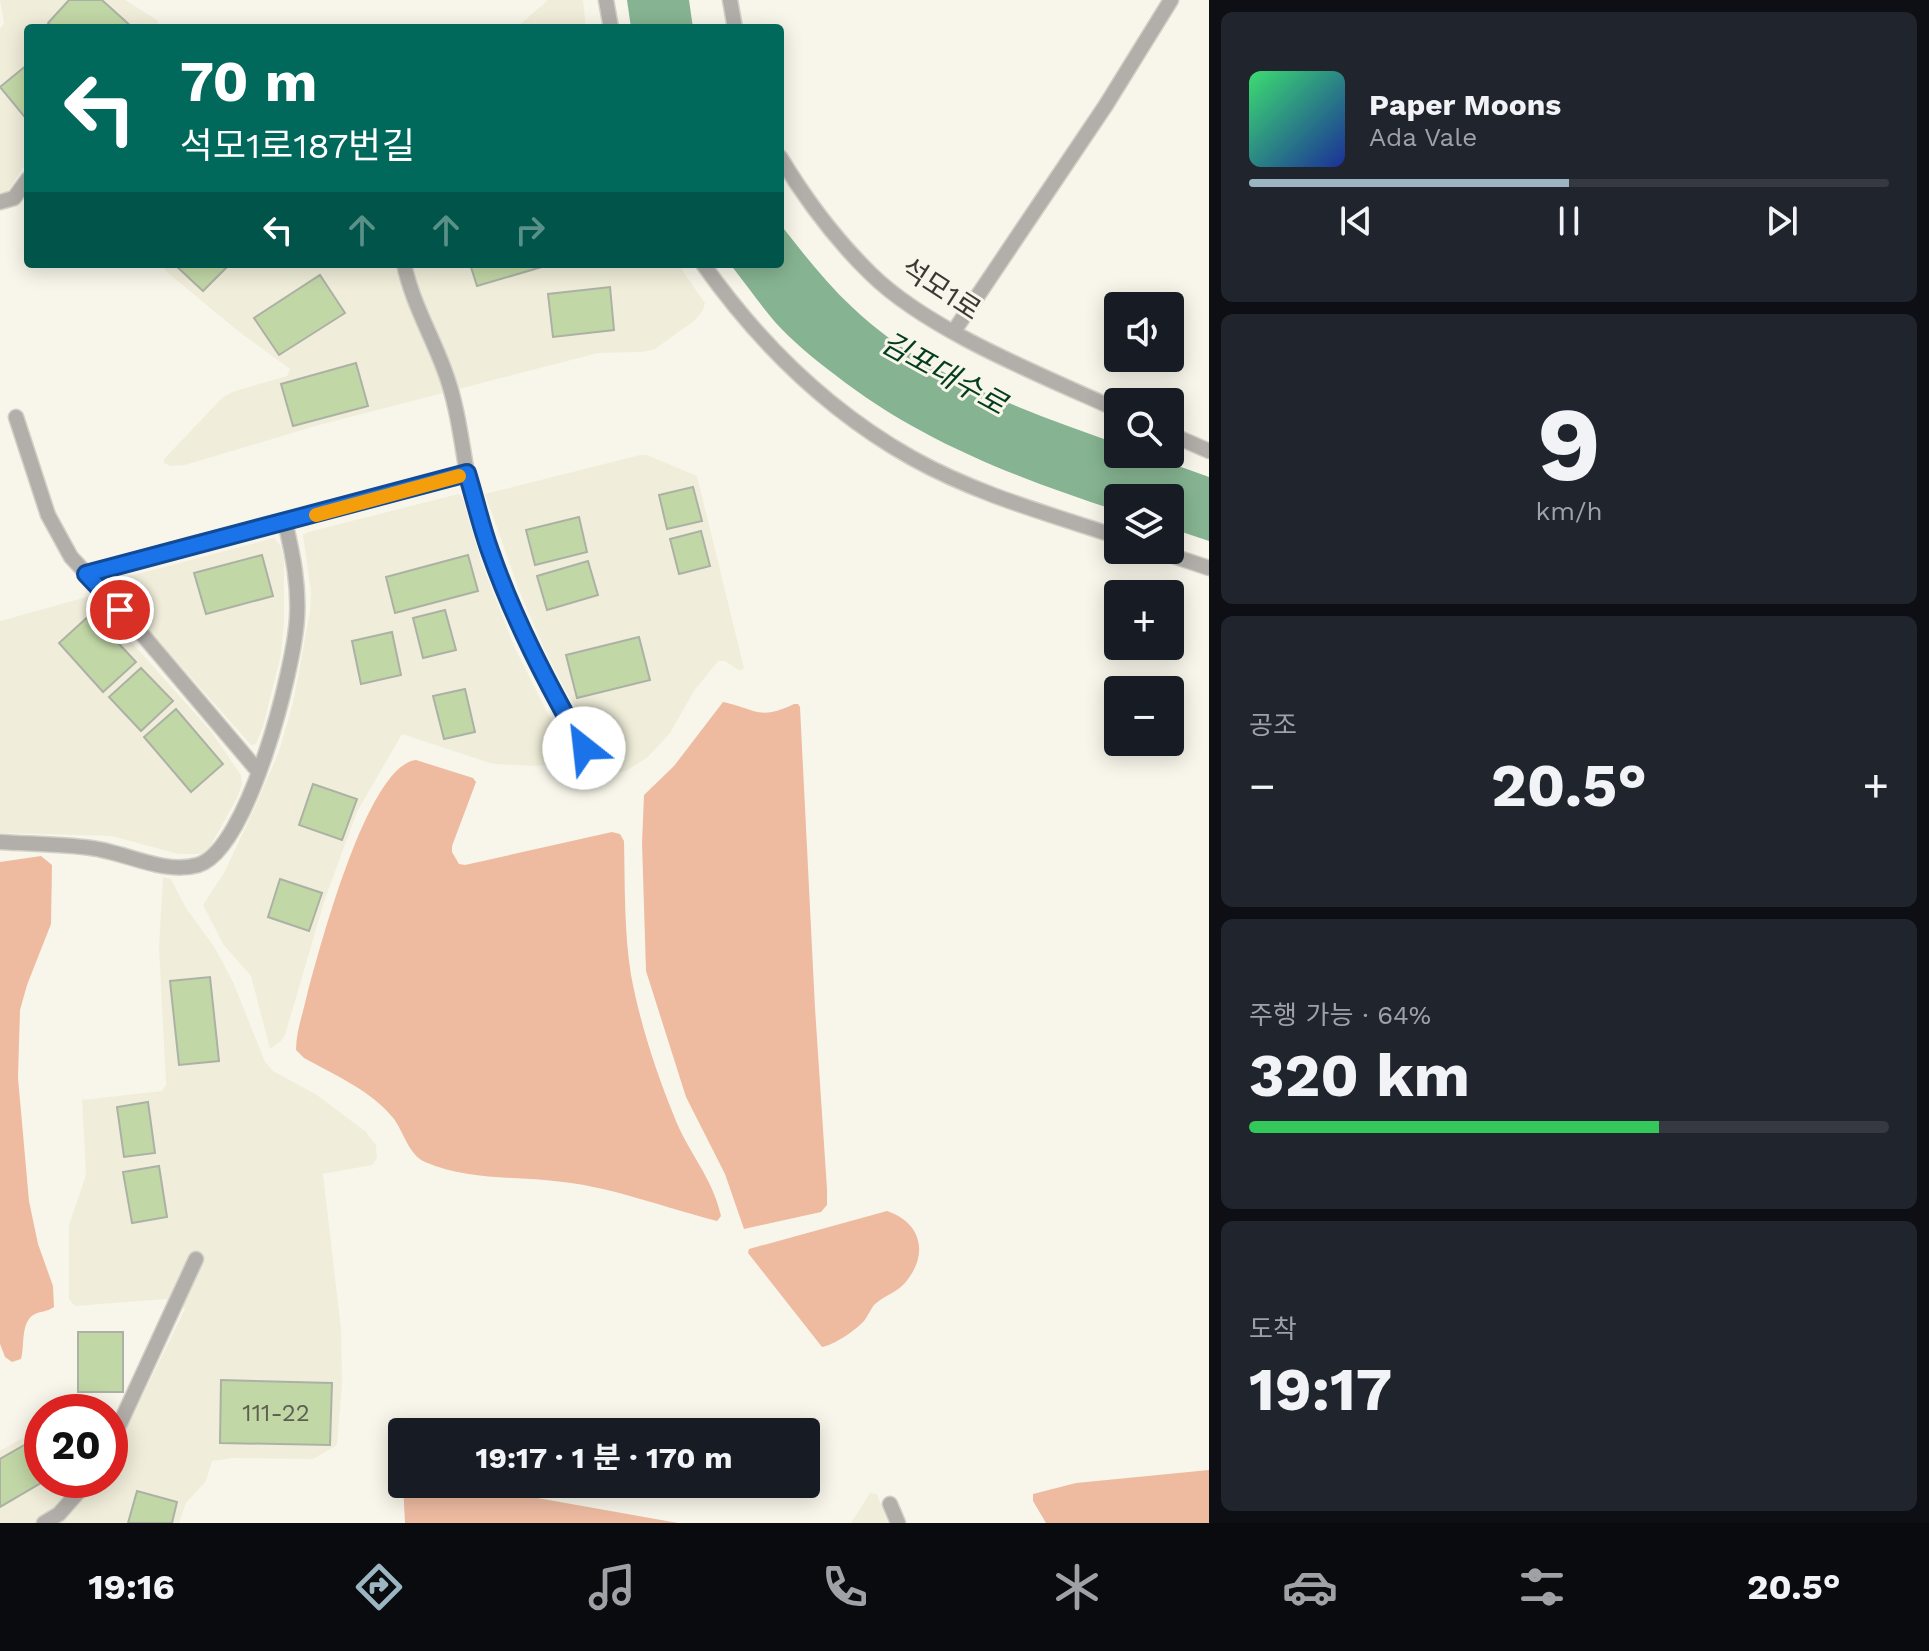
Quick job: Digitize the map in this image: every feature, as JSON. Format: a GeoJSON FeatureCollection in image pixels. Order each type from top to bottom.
{"type":"FeatureCollection","features":[{"type":"Feature","properties":{"kind":"lane"},"geometry":{"type":"LineString","coordinates":[[606,0],[610,24]]}},
{"type":"Feature","properties":{"kind":"lane"},"geometry":{"type":"LineString","coordinates":[[730,0],[734,24]]}},
{"type":"Feature","properties":{"kind":"lane"},"geometry":{"type":"LineString","coordinates":[[954,331],[1106,105],[1171,0]]}},
{"type":"Feature","properties":{"kind":"lane","name":"석모1로"},"geometry":{"type":"LineString","coordinates":[[784,163],[812,207],[872,275],[902,298],[954,331],[1104,403]]}},
{"type":"Feature","properties":{"kind":"lane"},"geometry":{"type":"LineString","coordinates":[[0,202],[14,198],[24,184]]}},
{"type":"Feature","properties":{"kind":"lane"},"geometry":{"type":"LineString","coordinates":[[405,268],[413,297],[444,370],[467,473],[490,551],[543,676],[584,748]]}},
{"type":"Feature","properties":{"kind":"lane"},"geometry":{"type":"LineString","coordinates":[[706,268],[733,304],[794,372],[866,430],[949,476],[1104,532]]}},
{"type":"Feature","properties":{"kind":"lane"},"geometry":{"type":"LineString","coordinates":[[16,417],[48,515],[64,547],[258,771]]}},
{"type":"Feature","properties":{"kind":"lane"},"geometry":{"type":"LineString","coordinates":[[1184,440],[1209,451]]}},
{"type":"Feature","properties":{"kind":"lane"},"geometry":{"type":"LineString","coordinates":[[86,574],[467,473]]}},
{"type":"Feature","properties":{"kind":"lane"},"geometry":{"type":"LineString","coordinates":[[0,842],[90,848],[179,868],[210,860],[222,847],[239,817],[258,771],[291,667],[298,585],[285,522]]}},
{"type":"Feature","properties":{"kind":"lane"},"geometry":{"type":"LineString","coordinates":[[1184,560],[1209,568]]}},
{"type":"Feature","properties":{"kind":"lane"},"geometry":{"type":"LineString","coordinates":[[128,1406],[196,1259]]}},
{"type":"Feature","properties":{"kind":"lane"},"geometry":{"type":"LineString","coordinates":[[44,1523],[59,1514],[73,1498]]}},
{"type":"Feature","properties":{"kind":"lane"},"geometry":{"type":"LineString","coordinates":[[890,1504],[898,1523]]}},
{"type":"Feature","properties":{"kind":"shaded area"},"geometry":{"type":"Polygon","coordinates":[[[0,0],[125,0],[157,20],[158,24],[24,24],[24,166],[8,191],[0,194],[0,29],[4,23],[0,0]]]}},
{"type":"Feature","properties":{"kind":"shaded area"},"geometry":{"type":"Polygon","coordinates":[[[548,0],[583,0],[586,24],[521,24],[548,0]]]}},
{"type":"Feature","properties":{"kind":"shaded area"},"geometry":{"type":"Polygon","coordinates":[[[164,268],[681,268],[705,303],[694,321],[655,349],[598,353],[319,425],[185,465],[170,466],[164,463],[164,459],[222,398],[232,392],[287,376],[290,369],[164,268]]]}},
{"type":"Feature","properties":{"kind":"shaded area"},"geometry":{"type":"Polygon","coordinates":[[[647,455],[697,476],[744,668],[740,671],[725,661],[718,661],[694,691],[670,733],[648,757],[619,772],[565,690],[543,646],[519,590],[485,494],[647,455]]]}},
{"type":"Feature","properties":{"kind":"shaded area"},"geometry":{"type":"Polygon","coordinates":[[[458,494],[462,496],[482,564],[515,648],[547,712],[575,758],[537,766],[493,764],[402,734],[357,812],[325,899],[285,1035],[270,1049],[251,976],[223,944],[203,905],[224,873],[256,805],[279,751],[293,703],[310,611],[311,592],[303,535],[458,494]]]}},
{"type":"Feature","properties":{"kind":"shaded area"},"geometry":{"type":"Polygon","coordinates":[[[274,538],[281,546],[284,560],[281,655],[263,727],[256,744],[251,745],[111,587],[111,581],[274,538]]]}},
{"type":"Feature","properties":{"kind":"shaded area"},"geometry":{"type":"Polygon","coordinates":[[[90,596],[210,730],[241,775],[242,785],[237,798],[210,847],[201,854],[178,854],[112,836],[0,833],[0,621],[90,596]]]}},
{"type":"Feature","properties":{"kind":"shaded area"},"geometry":{"type":"Polygon","coordinates":[[[723,702],[765,713],[794,704],[800,707],[827,1189],[827,1205],[821,1212],[744,1229],[725,1174],[686,1097],[646,971],[642,843],[644,795],[674,766],[723,702]]]}},
{"type":"Feature","properties":{"kind":"shaded area"},"geometry":{"type":"Polygon","coordinates":[[[416,760],[473,778],[476,782],[452,846],[459,864],[612,832],[620,834],[624,841],[629,958],[639,1011],[674,1116],[717,1202],[721,1216],[717,1221],[582,1185],[476,1175],[425,1162],[407,1143],[394,1119],[375,1100],[304,1058],[296,1050],[300,1022],[322,940],[363,825],[380,793],[398,770],[416,760]]]}},
{"type":"Feature","properties":{"kind":"shaded area"},"geometry":{"type":"Polygon","coordinates":[[[41,856],[52,865],[51,924],[20,1010],[18,1078],[29,1201],[38,1244],[53,1286],[54,1307],[30,1317],[25,1328],[21,1359],[12,1362],[5,1357],[0,1344],[0,862],[41,856]]]}},
{"type":"Feature","properties":{"kind":"shaded area"},"geometry":{"type":"Polygon","coordinates":[[[163,877],[171,879],[186,908],[215,948],[233,982],[265,1062],[273,1071],[317,1095],[365,1131],[376,1145],[377,1158],[372,1165],[323,1174],[341,1329],[342,1383],[337,1445],[313,1459],[233,1458],[212,1461],[206,1481],[186,1503],[179,1523],[0,1523],[0,1451],[24,1437],[24,1498],[70,1498],[78,1505],[84,1498],[128,1498],[128,1425],[185,1309],[166,1299],[75,1306],[69,1299],[69,1225],[86,1175],[82,1100],[162,1091],[166,1085],[159,947],[163,877]]]}},
{"type":"Feature","properties":{"kind":"shaded area"},"geometry":{"type":"Polygon","coordinates":[[[887,1211],[899,1216],[915,1232],[919,1252],[912,1273],[901,1287],[874,1305],[856,1329],[822,1347],[748,1253],[749,1249],[887,1211]]]}},
{"type":"Feature","properties":{"kind":"shaded area"},"geometry":{"type":"Polygon","coordinates":[[[1209,1470],[1209,1523],[1046,1523],[1033,1501],[1033,1494],[1076,1483],[1209,1470]]]}},
{"type":"Feature","properties":{"kind":"shaded area"},"geometry":{"type":"Polygon","coordinates":[[[870,1493],[877,1494],[888,1523],[851,1523],[870,1493]]]}},
{"type":"Feature","properties":{"kind":"shaded area"},"geometry":{"type":"Polygon","coordinates":[[[404,1498],[537,1498],[678,1523],[405,1523],[404,1498]]]}},
{"type":"Feature","properties":{"kind":"water"},"geometry":{"type":"Polygon","coordinates":[[[627,0],[689,0],[692,24],[630,24],[627,0]]]}},
{"type":"Feature","properties":{"kind":"water","name":"김포대수로"},"geometry":{"type":"Polygon","coordinates":[[[784,229],[842,297],[881,332],[911,353],[978,389],[1104,439],[1104,468],[1184,468],[1209,477],[1209,541],[1184,533],[1184,484],[1104,484],[1104,506],[1006,471],[935,438],[866,398],[803,350],[733,268],[784,268],[784,229]]]}},
{"type":"Feature","properties":{"kind":"building"},"geometry":{"type":"Polygon","coordinates":[[[69,0],[102,0],[129,24],[49,24],[69,0]]]}},
{"type":"Feature","properties":{"kind":"building"},"geometry":{"type":"Polygon","coordinates":[[[24,67],[24,116],[0,87],[24,67]]]}},
{"type":"Feature","properties":{"kind":"building"},"geometry":{"type":"Polygon","coordinates":[[[178,268],[226,268],[203,291],[178,268]]]}},
{"type":"Feature","properties":{"kind":"building"},"geometry":{"type":"Polygon","coordinates":[[[471,268],[538,268],[477,286],[471,268]]]}},
{"type":"Feature","properties":{"kind":"building"},"geometry":{"type":"Polygon","coordinates":[[[320,275],[345,313],[279,355],[254,318],[320,275]]]}},
{"type":"Feature","properties":{"kind":"building"},"geometry":{"type":"Polygon","coordinates":[[[610,287],[614,330],[553,337],[548,294],[610,287]]]}},
{"type":"Feature","properties":{"kind":"building"},"geometry":{"type":"Polygon","coordinates":[[[356,363],[368,406],[293,426],[281,384],[356,363]]]}},
{"type":"Feature","properties":{"kind":"building"},"geometry":{"type":"Polygon","coordinates":[[[693,487],[702,521],[667,529],[659,495],[693,487]]]}},
{"type":"Feature","properties":{"kind":"building"},"geometry":{"type":"Polygon","coordinates":[[[579,517],[587,552],[535,565],[526,530],[579,517]]]}},
{"type":"Feature","properties":{"kind":"building"},"geometry":{"type":"Polygon","coordinates":[[[701,531],[710,566],[679,574],[670,539],[701,531]]]}},
{"type":"Feature","properties":{"kind":"building"},"geometry":{"type":"Polygon","coordinates":[[[262,555],[273,596],[206,614],[194,573],[262,555]]]}},
{"type":"Feature","properties":{"kind":"building"},"geometry":{"type":"Polygon","coordinates":[[[468,555],[478,591],[395,613],[386,577],[468,555]]]}},
{"type":"Feature","properties":{"kind":"building"},"geometry":{"type":"Polygon","coordinates":[[[588,561],[598,595],[547,610],[537,576],[588,561]]]}},
{"type":"Feature","properties":{"kind":"building"},"geometry":{"type":"Polygon","coordinates":[[[445,610],[456,650],[423,658],[413,618],[445,610]]]}},
{"type":"Feature","properties":{"kind":"building"},"geometry":{"type":"Polygon","coordinates":[[[91,614],[136,662],[103,692],[59,643],[91,614]]]}},
{"type":"Feature","properties":{"kind":"building"},"geometry":{"type":"Polygon","coordinates":[[[392,632],[401,675],[361,684],[352,641],[392,632]]]}},
{"type":"Feature","properties":{"kind":"building"},"geometry":{"type":"Polygon","coordinates":[[[639,637],[650,680],[577,698],[566,655],[639,637]]]}},
{"type":"Feature","properties":{"kind":"building"},"geometry":{"type":"Polygon","coordinates":[[[141,668],[173,701],[141,731],[109,697],[141,668]]]}},
{"type":"Feature","properties":{"kind":"building"},"geometry":{"type":"Polygon","coordinates":[[[465,689],[475,732],[444,739],[433,696],[465,689]]]}},
{"type":"Feature","properties":{"kind":"building"},"geometry":{"type":"Polygon","coordinates":[[[176,709],[223,764],[191,792],[144,737],[176,709]]]}},
{"type":"Feature","properties":{"kind":"building"},"geometry":{"type":"Polygon","coordinates":[[[313,784],[357,799],[342,840],[299,825],[313,784]]]}},
{"type":"Feature","properties":{"kind":"building"},"geometry":{"type":"Polygon","coordinates":[[[280,879],[322,893],[309,931],[268,917],[280,879]]]}},
{"type":"Feature","properties":{"kind":"building"},"geometry":{"type":"Polygon","coordinates":[[[210,977],[219,1061],[179,1065],[170,981],[210,977]]]}},
{"type":"Feature","properties":{"kind":"building"},"geometry":{"type":"Polygon","coordinates":[[[148,1102],[155,1153],[124,1157],[117,1107],[148,1102]]]}},
{"type":"Feature","properties":{"kind":"building"},"geometry":{"type":"Polygon","coordinates":[[[159,1166],[167,1217],[132,1223],[123,1172],[159,1166]]]}},
{"type":"Feature","properties":{"kind":"building"},"geometry":{"type":"Polygon","coordinates":[[[78,1332],[123,1332],[123,1392],[78,1392],[78,1332]]]}},
{"type":"Feature","properties":{"kind":"building"},"geometry":{"type":"Polygon","coordinates":[[[221,1380],[332,1383],[330,1445],[220,1443],[221,1380]]]}},
{"type":"Feature","properties":{"kind":"building"},"geometry":{"type":"Polygon","coordinates":[[[24,1445],[24,1493],[0,1507],[0,1459],[24,1445]]]}},
{"type":"Feature","properties":{"kind":"building"},"geometry":{"type":"Polygon","coordinates":[[[137,1491],[177,1502],[172,1523],[128,1523],[137,1491]]]}},
{"type":"Feature","properties":{"kind":"slow traffic"},"geometry":{"type":"LineString","coordinates":[[316,515],[459,476]]}},
{"type":"Feature","properties":{"kind":"route"},"geometry":{"type":"LineString","coordinates":[[120,610],[86,574],[192,544],[337,510],[467,473],[490,551],[527,641],[584,748]]}}]}
